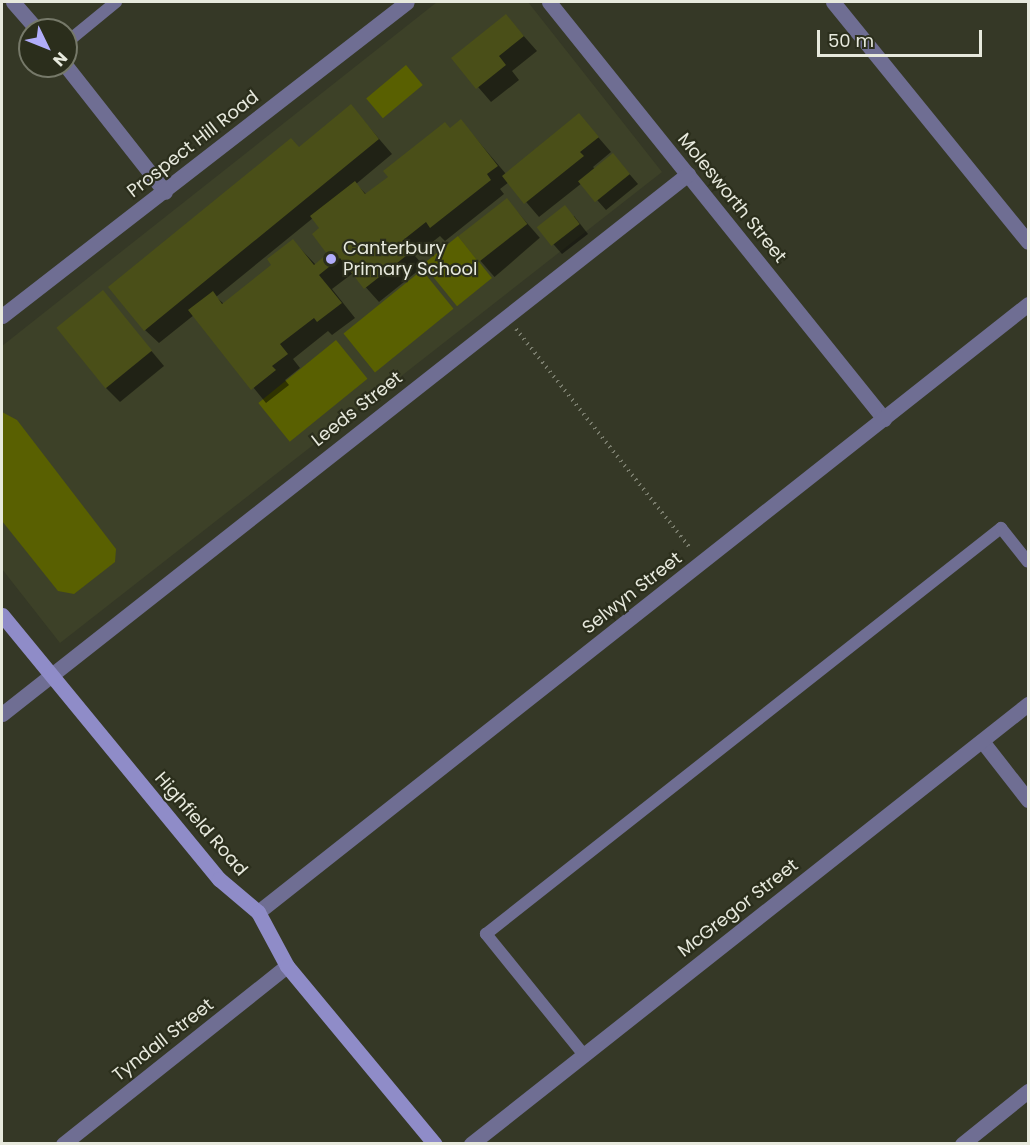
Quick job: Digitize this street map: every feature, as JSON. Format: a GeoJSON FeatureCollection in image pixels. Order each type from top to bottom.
{"type":"FeatureCollection","features":[{"type":"Feature","properties":{"kind":"main road","name":"Highfield Road"},"geometry":{"type":"LineString","coordinates":[[2,615],[219,879],[258,912],[287,966],[435,1143]]}},
{"type":"Feature","properties":{"kind":"street"},"geometry":{"type":"LineString","coordinates":[[13,2],[27,18]]}},
{"type":"Feature","properties":{"kind":"street","name":"Prospect Hill Road"},"geometry":{"type":"LineString","coordinates":[[2,316],[165,192],[407,2]]}},
{"type":"Feature","properties":{"kind":"street","name":"Molesworth Street"},"geometry":{"type":"LineString","coordinates":[[549,2],[884,419]]}},
{"type":"Feature","properties":{"kind":"street"},"geometry":{"type":"LineString","coordinates":[[833,2],[1029,242]]}},
{"type":"Feature","properties":{"kind":"street"},"geometry":{"type":"LineString","coordinates":[[75,78],[165,192]]}},
{"type":"Feature","properties":{"kind":"street","name":"Leeds Street"},"geometry":{"type":"LineString","coordinates":[[2,714],[688,174]]}},
{"type":"Feature","properties":{"kind":"street","name":"Selwyn Street"},"geometry":{"type":"LineString","coordinates":[[258,912],[1029,304]]}},
{"type":"Feature","properties":{"kind":"street","name":"McGregor Street"},"geometry":{"type":"LineString","coordinates":[[471,1143],[1029,704]]}},
{"type":"Feature","properties":{"kind":"street"},"geometry":{"type":"LineString","coordinates":[[981,741],[1029,800]]}},
{"type":"Feature","properties":{"kind":"street","name":"Tyndall Street"},"geometry":{"type":"LineString","coordinates":[[63,1143],[287,966]]}},
{"type":"Feature","properties":{"kind":"street"},"geometry":{"type":"LineString","coordinates":[[962,1143],[1029,1091]]}},
{"type":"Feature","properties":{"kind":"lane"},"geometry":{"type":"LineString","coordinates":[[78,33],[116,2]]}},
{"type":"Feature","properties":{"kind":"lane"},"geometry":{"type":"LineString","coordinates":[[584,1055],[486,934],[1001,528],[1029,562]]}},
{"type":"Feature","properties":{"kind":"path"},"geometry":{"type":"LineString","coordinates":[[506,317],[702,563]]}},
{"type":"Feature","properties":{"kind":"shaded area","name":"Canterbury Primary School"},"geometry":{"type":"Polygon","coordinates":[[[437,2],[528,2],[662,172],[60,643],[2,569],[2,346],[437,2]]]}},
{"type":"Feature","properties":{"kind":"green space"},"geometry":{"type":"Polygon","coordinates":[[[406,65],[423,85],[383,118],[366,98],[406,65]]]}},
{"type":"Feature","properties":{"kind":"green space"},"geometry":{"type":"Polygon","coordinates":[[[458,236],[492,278],[457,306],[423,264],[458,236]]]}},
{"type":"Feature","properties":{"kind":"green space"},"geometry":{"type":"Polygon","coordinates":[[[422,270],[453,309],[375,372],[344,334],[422,270]]]}},
{"type":"Feature","properties":{"kind":"green space"},"geometry":{"type":"Polygon","coordinates":[[[336,340],[367,379],[290,442],[258,403],[336,340]]]}},
{"type":"Feature","properties":{"kind":"green space"},"geometry":{"type":"Polygon","coordinates":[[[2,412],[17,420],[116,549],[115,562],[74,594],[58,591],[2,521],[2,412]]]}},
{"type":"Feature","properties":{"kind":"building"},"geometry":{"type":"Polygon","coordinates":[[[506,14],[524,36],[499,56],[506,65],[476,89],[451,58],[506,14]]]}},
{"type":"Feature","properties":{"kind":"building"},"geometry":{"type":"Polygon","coordinates":[[[351,104],[379,139],[144,331],[108,287],[291,138],[299,147],[351,104]]]}},
{"type":"Feature","properties":{"kind":"building"},"geometry":{"type":"Polygon","coordinates":[[[579,113],[599,137],[580,152],[584,156],[524,204],[502,176],[579,113]]]}},
{"type":"Feature","properties":{"kind":"building"},"geometry":{"type":"Polygon","coordinates":[[[461,119],[498,166],[487,174],[491,180],[430,228],[426,222],[402,241],[411,252],[364,289],[340,258],[319,275],[342,303],[317,322],[314,318],[280,344],[288,354],[272,366],[276,370],[251,390],[188,310],[213,291],[222,304],[271,265],[267,259],[293,239],[314,265],[327,254],[312,234],[319,228],[310,216],[355,181],[365,194],[388,177],[383,171],[445,122],[450,128],[461,119]]]}},
{"type":"Feature","properties":{"kind":"building"},"geometry":{"type":"Polygon","coordinates":[[[613,153],[630,174],[595,202],[578,181],[613,153]]]}},
{"type":"Feature","properties":{"kind":"building"},"geometry":{"type":"Polygon","coordinates":[[[507,198],[527,224],[478,262],[458,236],[507,198]]]}},
{"type":"Feature","properties":{"kind":"building"},"geometry":{"type":"Polygon","coordinates":[[[565,205],[580,224],[551,246],[537,227],[565,205]]]}},
{"type":"Feature","properties":{"kind":"building"},"geometry":{"type":"Polygon","coordinates":[[[103,290],[152,351],[105,388],[56,328],[103,290]]]}},
{"type":"Feature","properties":{"kind":"place","name":"Canterbury Primary School"},"geometry":{"type":"Point","coordinates":[331,259]}}]}
